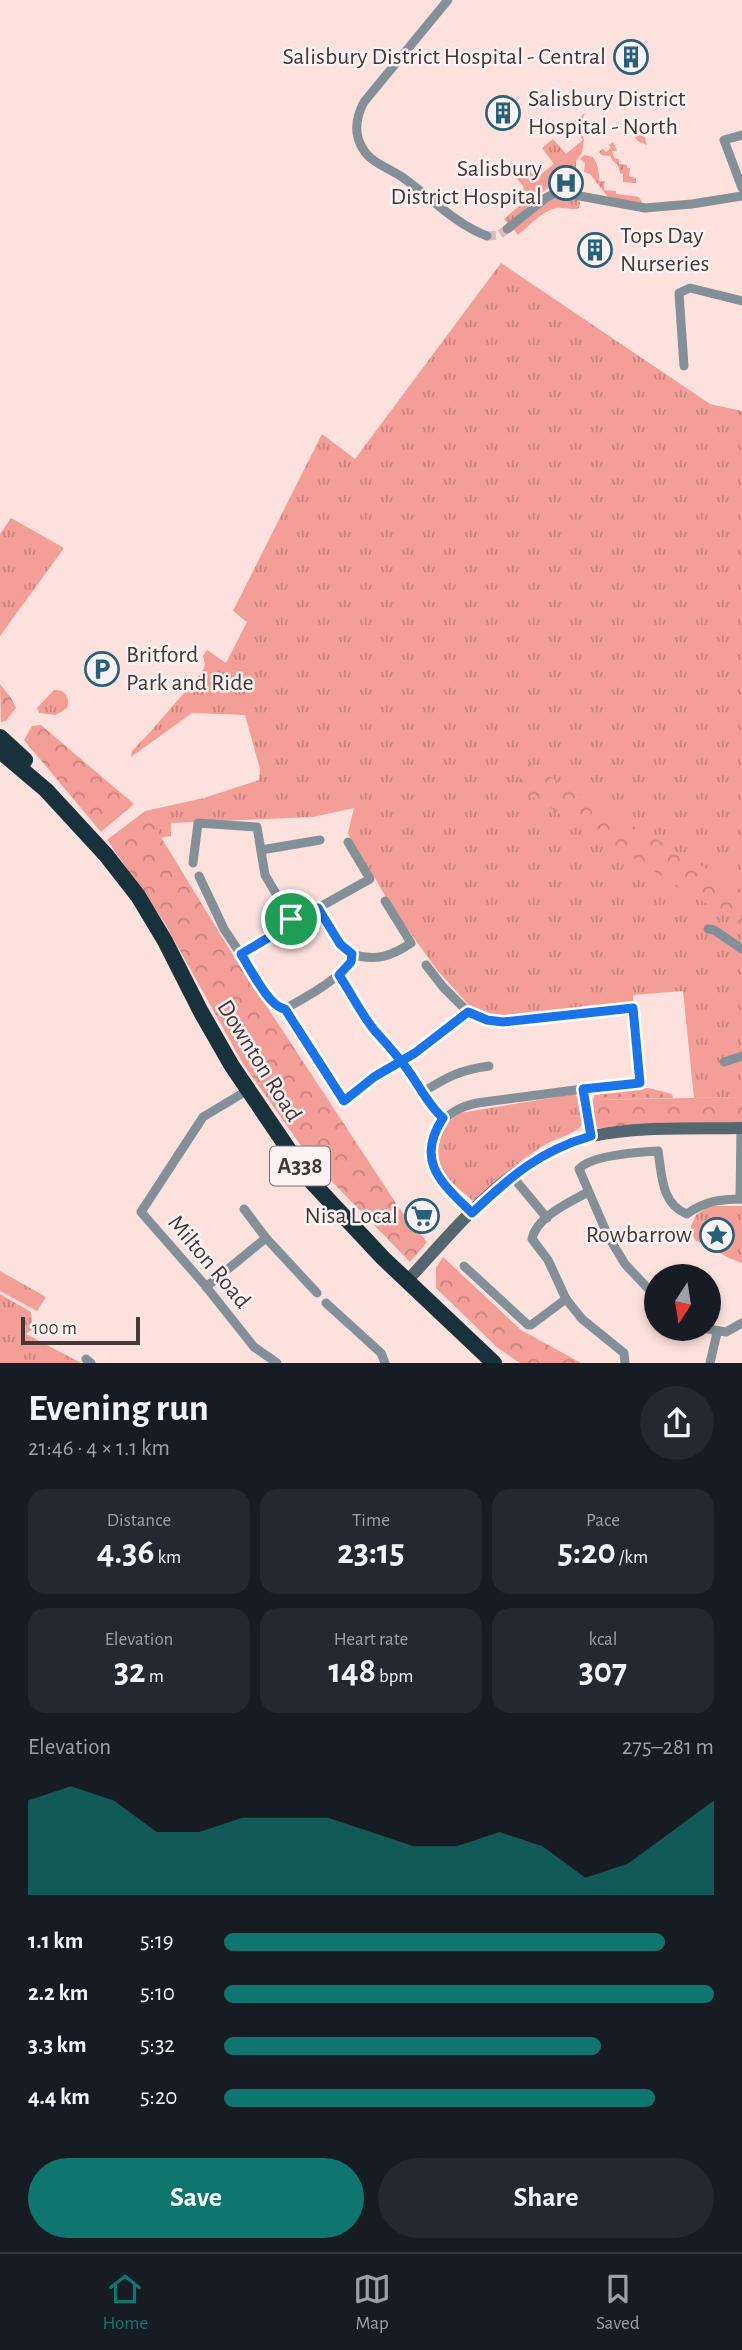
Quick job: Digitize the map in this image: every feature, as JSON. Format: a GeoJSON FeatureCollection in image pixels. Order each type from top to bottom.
{"type":"FeatureCollection","features":[{"type":"Feature","properties":{"kind":"highway","name":"Downton Road"},"geometry":{"type":"LineString","coordinates":[[0,737],[33,769],[46,790]]}},
{"type":"Feature","properties":{"kind":"highway","name":"Downton Road"},"geometry":{"type":"LineString","coordinates":[[0,751],[46,790],[111,862],[147,909],[213,1034],[313,1184],[351,1226],[494,1363]]}},
{"type":"Feature","properties":{"kind":"street"},"geometry":{"type":"LineString","coordinates":[[448,0],[365,102],[358,116],[357,136],[363,150],[375,161],[402,177],[460,223],[487,236]]}},
{"type":"Feature","properties":{"kind":"street"},"geometry":{"type":"LineString","coordinates":[[742,135],[724,141],[742,188]]}},
{"type":"Feature","properties":{"kind":"street"},"geometry":{"type":"LineString","coordinates":[[507,229],[547,197],[558,192],[640,208],[692,204],[742,196]]}},
{"type":"Feature","properties":{"kind":"street"},"geometry":{"type":"LineString","coordinates":[[684,366],[679,293],[690,288],[742,301]]}},
{"type":"Feature","properties":{"kind":"street"},"geometry":{"type":"LineString","coordinates":[[193,863],[198,823],[257,827],[265,875],[291,919]]}},
{"type":"Feature","properties":{"kind":"street"},"geometry":{"type":"LineString","coordinates":[[261,850],[320,839]]}},
{"type":"Feature","properties":{"kind":"street"},"geometry":{"type":"LineString","coordinates":[[348,842],[377,888]]}},
{"type":"Feature","properties":{"kind":"street"},"geometry":{"type":"LineString","coordinates":[[199,876],[224,929],[279,1008],[285,1009],[339,975],[351,962],[352,954]]}},
{"type":"Feature","properties":{"kind":"street"},"geometry":{"type":"LineString","coordinates":[[241,954],[285,928],[291,919],[318,908],[370,879]]}},
{"type":"Feature","properties":{"kind":"street"},"geometry":{"type":"LineString","coordinates":[[318,908],[340,944],[352,954],[382,958],[411,945],[385,901]]}},
{"type":"Feature","properties":{"kind":"street"},"geometry":{"type":"LineString","coordinates":[[711,931],[742,949]]}},
{"type":"Feature","properties":{"kind":"street"},"geometry":{"type":"LineString","coordinates":[[426,965],[443,988],[468,1012],[487,1020],[503,1022],[633,1008],[640,1083],[464,1105],[443,1118],[435,1132],[432,1148],[435,1172],[440,1181],[472,1213]]}},
{"type":"Feature","properties":{"kind":"street"},"geometry":{"type":"LineString","coordinates":[[339,975],[375,1030],[391,1046],[436,1112],[443,1118]]}},
{"type":"Feature","properties":{"kind":"street"},"geometry":{"type":"LineString","coordinates":[[285,1009],[344,1101],[366,1082],[402,1061],[468,1012]]}},
{"type":"Feature","properties":{"kind":"street"},"geometry":{"type":"LineString","coordinates":[[724,1062],[742,1056]]}},
{"type":"Feature","properties":{"kind":"street"},"geometry":{"type":"LineString","coordinates":[[423,1092],[447,1076],[465,1069],[489,1066]]}},
{"type":"Feature","properties":{"kind":"street"},"geometry":{"type":"LineString","coordinates":[[583,1089],[591,1136]]}},
{"type":"Feature","properties":{"kind":"street","name":"Milton Road"},"geometry":{"type":"LineString","coordinates":[[248,1090],[203,1117],[141,1212],[254,1346],[277,1363]]}},
{"type":"Feature","properties":{"kind":"street"},"geometry":{"type":"LineString","coordinates":[[407,1281],[512,1175],[551,1151],[591,1136],[624,1132],[741,1128],[741,1199],[708,1201],[687,1214],[679,1211],[664,1192],[658,1151],[584,1163],[579,1169],[608,1236],[625,1264],[644,1284]]}},
{"type":"Feature","properties":{"kind":"street"},"geometry":{"type":"LineString","coordinates":[[512,1175],[547,1219]]}},
{"type":"Feature","properties":{"kind":"street"},"geometry":{"type":"LineString","coordinates":[[588,1192],[534,1229],[532,1239],[548,1260],[566,1299],[582,1320],[624,1353],[625,1363]]}},
{"type":"Feature","properties":{"kind":"street"},"geometry":{"type":"LineString","coordinates":[[244,1209],[266,1238],[317,1293]]}},
{"type":"Feature","properties":{"kind":"street"},"geometry":{"type":"LineString","coordinates":[[206,1287],[266,1238]]}},
{"type":"Feature","properties":{"kind":"street"},"geometry":{"type":"LineString","coordinates":[[464,1266],[528,1325],[566,1299]]}},
{"type":"Feature","properties":{"kind":"street"},"geometry":{"type":"LineString","coordinates":[[326,1303],[381,1353],[385,1363]]}},
{"type":"Feature","properties":{"kind":"street"},"geometry":{"type":"LineString","coordinates":[[721,1333],[742,1322]]}},
{"type":"Feature","properties":{"kind":"street"},"geometry":{"type":"LineString","coordinates":[[710,1363],[715,1341]]}},
{"type":"Feature","properties":{"kind":"green space"},"geometry":{"type":"Polygon","coordinates":[[[585,113],[580,125],[584,140],[582,153],[576,161],[576,172],[563,174],[508,224],[504,219],[526,200],[519,192],[524,187],[512,173],[524,164],[536,178],[554,164],[542,148],[553,139],[566,154],[583,140],[571,124],[585,113]]]}},
{"type":"Feature","properties":{"kind":"green space"},"geometry":{"type":"Polygon","coordinates":[[[633,124],[642,129],[647,145],[638,141],[625,126],[633,124]]]}},
{"type":"Feature","properties":{"kind":"green space"},"geometry":{"type":"Polygon","coordinates":[[[613,142],[617,151],[612,151],[614,158],[619,159],[619,164],[630,168],[629,176],[636,178],[636,183],[623,182],[623,174],[620,173],[618,165],[610,156],[601,155],[599,152],[603,149],[606,152],[613,142]]]}},
{"type":"Feature","properties":{"kind":"green space"},"geometry":{"type":"Polygon","coordinates":[[[584,155],[593,157],[599,171],[599,181],[605,181],[604,190],[639,197],[643,204],[608,197],[590,174],[584,172],[585,163],[580,159],[584,155]]]}},
{"type":"Feature","properties":{"kind":"green space"},"geometry":{"type":"Polygon","coordinates":[[[560,196],[576,199],[580,202],[579,208],[556,208],[541,215],[518,235],[514,230],[510,233],[508,231],[545,202],[560,196]]]}},
{"type":"Feature","properties":{"kind":"green space"},"geometry":{"type":"Polygon","coordinates":[[[501,263],[710,404],[742,411],[742,1097],[694,1098],[683,991],[633,995],[633,1005],[501,1018],[475,1012],[437,970],[389,903],[375,878],[361,862],[348,833],[354,808],[313,817],[171,823],[171,836],[161,838],[145,811],[204,798],[259,780],[260,769],[245,715],[192,713],[131,757],[132,751],[202,672],[205,665],[203,656],[207,650],[226,663],[247,622],[233,611],[322,434],[355,459],[501,263]]]}},
{"type":"Feature","properties":{"kind":"green space"},"geometry":{"type":"Polygon","coordinates":[[[11,518],[64,548],[0,636],[0,534],[11,518]]]}},
{"type":"Feature","properties":{"kind":"green space"},"geometry":{"type":"Polygon","coordinates":[[[0,684],[16,708],[6,721],[1,722],[0,684]]]}},
{"type":"Feature","properties":{"kind":"green space"},"geometry":{"type":"Polygon","coordinates":[[[54,690],[66,695],[67,708],[56,715],[39,713],[37,708],[54,690]]]}},
{"type":"Feature","properties":{"kind":"green space"},"geometry":{"type":"Polygon","coordinates":[[[41,725],[134,804],[101,832],[24,740],[32,726],[41,725]]]}},
{"type":"Feature","properties":{"kind":"green space"},"geometry":{"type":"Polygon","coordinates":[[[527,763],[742,890],[742,925],[516,787],[527,763]]]}},
{"type":"Feature","properties":{"kind":"green space"},"geometry":{"type":"Polygon","coordinates":[[[145,811],[233,955],[401,1211],[427,1242],[410,1262],[312,1161],[243,1064],[164,922],[107,840],[145,811]]]}},
{"type":"Feature","properties":{"kind":"green space"},"geometry":{"type":"Polygon","coordinates":[[[648,1088],[672,1094],[673,1098],[593,1100],[595,1093],[648,1088]]]}},
{"type":"Feature","properties":{"kind":"green space"},"geometry":{"type":"Polygon","coordinates":[[[575,1094],[582,1125],[533,1152],[473,1201],[452,1183],[442,1170],[437,1154],[439,1138],[447,1124],[460,1113],[575,1094]]]}},
{"type":"Feature","properties":{"kind":"green space"},"geometry":{"type":"Polygon","coordinates":[[[742,1097],[742,1124],[623,1125],[595,1129],[593,1100],[742,1097]]]}},
{"type":"Feature","properties":{"kind":"green space","name":"Rowbarrow"},"geometry":{"type":"Polygon","coordinates":[[[709,1206],[742,1206],[742,1263],[696,1241],[690,1229],[696,1215],[709,1206]]]}},
{"type":"Feature","properties":{"kind":"green space"},"geometry":{"type":"Polygon","coordinates":[[[443,1257],[521,1330],[581,1363],[520,1363],[498,1348],[436,1288],[436,1268],[443,1257]]]}},
{"type":"Feature","properties":{"kind":"green space"},"geometry":{"type":"Polygon","coordinates":[[[0,1271],[46,1297],[37,1311],[0,1291],[0,1271]]]}},
{"type":"Feature","properties":{"kind":"green space"},"geometry":{"type":"Polygon","coordinates":[[[0,1294],[31,1312],[33,1329],[26,1334],[81,1363],[0,1363],[0,1294]]]}},
{"type":"Feature","properties":{"kind":"tunnel"},"geometry":{"type":"LineString","coordinates":[[487,236],[499,235],[507,229]]}},
{"type":"Feature","properties":{"kind":"place","name":"Salisbury District Hospital - Central"},"geometry":{"type":"Point","coordinates":[631,57]}},
{"type":"Feature","properties":{"kind":"place","name":"Salisbury District Hospital - North"},"geometry":{"type":"Point","coordinates":[503,113]}},
{"type":"Feature","properties":{"kind":"place","name":"Salisbury District Hospital"},"geometry":{"type":"Point","coordinates":[566,183]}},
{"type":"Feature","properties":{"kind":"place","name":"Tops Day Nurseries"},"geometry":{"type":"Point","coordinates":[595,250]}},
{"type":"Feature","properties":{"kind":"place","name":"Britford Park and Ride"},"geometry":{"type":"Point","coordinates":[102,669]}},
{"type":"Feature","properties":{"kind":"place","name":"Nisa Local"},"geometry":{"type":"Point","coordinates":[422,1216]}},
{"type":"Feature","properties":{"kind":"place","name":"Rowbarrow"},"geometry":{"type":"Point","coordinates":[717,1235]}},
{"type":"Feature","properties":{"kind":"route"},"geometry":{"type":"LineString","coordinates":[[291,919],[285,928],[241,954],[272,1001],[279,1008],[285,1009],[344,1101],[366,1082],[388,1068],[402,1061],[415,1053],[468,1012],[487,1020],[503,1022],[633,1008],[640,1083],[583,1089],[591,1136],[551,1151],[524,1166],[472,1213],[440,1181],[435,1172],[432,1148],[435,1132],[443,1118],[436,1112],[409,1071],[402,1061],[391,1046],[375,1030],[339,975],[351,962],[352,954],[340,944],[318,908],[291,919]]}}]}
